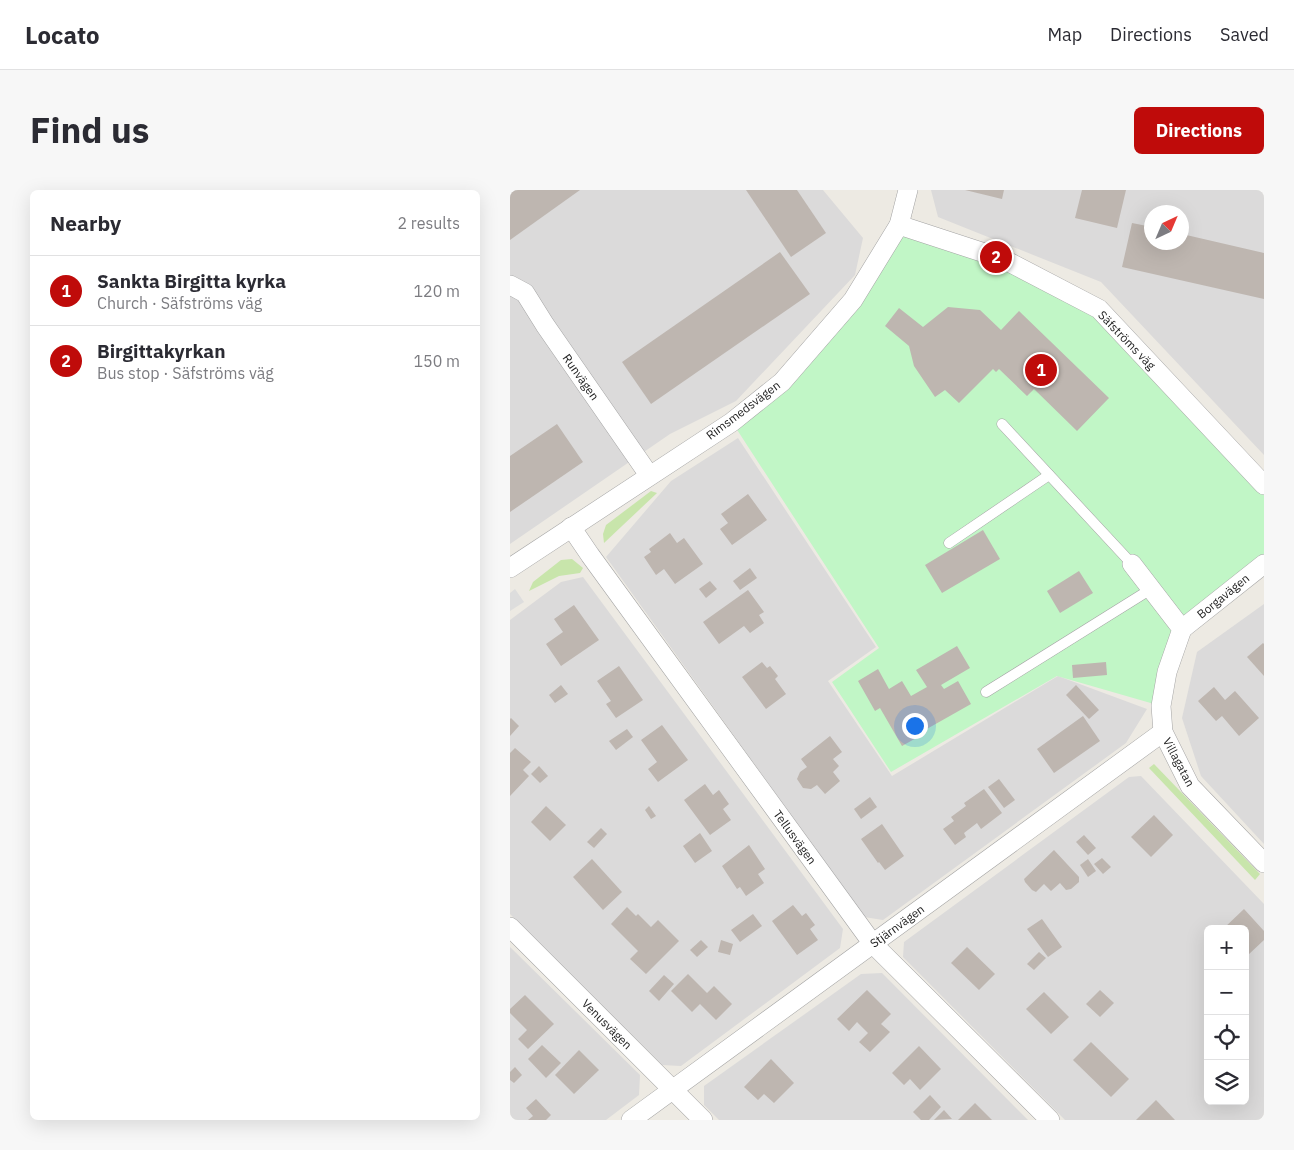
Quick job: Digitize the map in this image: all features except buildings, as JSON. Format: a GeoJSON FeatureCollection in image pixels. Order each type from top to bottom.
{"type":"FeatureCollection","features":[{"type":"Feature","properties":{"kind":"street","name":"Rimsmedsvägen"},"geometry":{"type":"LineString","coordinates":[[510,568],[649,474],[732,422],[782,382],[853,300],[899,225],[908,190]]}},
{"type":"Feature","properties":{"kind":"street","name":"Säfströms väg"},"geometry":{"type":"LineString","coordinates":[[899,225],[1003,259],[1099,309],[1264,485]]}},
{"type":"Feature","properties":{"kind":"street","name":"Runvägen"},"geometry":{"type":"LineString","coordinates":[[510,285],[525,292],[545,325],[649,474]]}},
{"type":"Feature","properties":{"kind":"street","name":"Tellusvägen"},"geometry":{"type":"LineString","coordinates":[[571,527],[873,944],[1050,1120]]}},
{"type":"Feature","properties":{"kind":"street"},"geometry":{"type":"LineString","coordinates":[[1132,564],[1182,629]]}},
{"type":"Feature","properties":{"kind":"street","name":"Borgavägen"},"geometry":{"type":"LineString","coordinates":[[1182,629],[1264,564]]}},
{"type":"Feature","properties":{"kind":"street","name":"Villagatan"},"geometry":{"type":"LineString","coordinates":[[1182,629],[1166,672],[1161,706],[1163,732],[1190,786],[1264,863]]}},
{"type":"Feature","properties":{"kind":"street","name":"Stjärnvägen"},"geometry":{"type":"LineString","coordinates":[[631,1120],[1163,732]]}},
{"type":"Feature","properties":{"kind":"street","name":"Venusvägen"},"geometry":{"type":"LineString","coordinates":[[510,927],[703,1120]]}},
{"type":"Feature","properties":{"kind":"lane"},"geometry":{"type":"LineString","coordinates":[[1002,424],[1132,564]]}},
{"type":"Feature","properties":{"kind":"lane"},"geometry":{"type":"LineString","coordinates":[[949,543],[1049,475]]}},
{"type":"Feature","properties":{"kind":"lane"},"geometry":{"type":"LineString","coordinates":[[986,692],[1151,589]]}},
{"type":"Feature","properties":{"kind":"shaded area"},"geometry":{"type":"Polygon","coordinates":[[[510,190],[823,190],[863,238],[855,275],[736,401],[670,434],[510,544],[510,190]]]}},
{"type":"Feature","properties":{"kind":"shaded area"},"geometry":{"type":"Polygon","coordinates":[[[931,190],[1264,190],[1264,455],[1101,282],[938,217],[931,190]]]}},
{"type":"Feature","properties":{"kind":"shaded area"},"geometry":{"type":"Polygon","coordinates":[[[738,438],[876,647],[828,681],[892,776],[1058,676],[1147,709],[1126,743],[883,920],[864,917],[606,557],[671,481],[738,438]]]}},
{"type":"Feature","properties":{"kind":"shaded area"},"geometry":{"type":"Polygon","coordinates":[[[583,577],[843,929],[840,948],[681,1066],[662,1065],[510,914],[510,620],[561,582],[583,577]]]}},
{"type":"Feature","properties":{"kind":"shaded area"},"geometry":{"type":"Polygon","coordinates":[[[515,589],[524,602],[510,611],[510,593],[515,589]]]}},
{"type":"Feature","properties":{"kind":"shaded area"},"geometry":{"type":"Polygon","coordinates":[[[1264,604],[1264,844],[1201,776],[1182,718],[1197,652],[1264,604]]]}},
{"type":"Feature","properties":{"kind":"shaded area"},"geometry":{"type":"Polygon","coordinates":[[[1141,776],[1264,904],[1264,1120],[1065,1120],[903,957],[904,942],[1129,777],[1141,776]]]}},
{"type":"Feature","properties":{"kind":"shaded area"},"geometry":{"type":"Polygon","coordinates":[[[510,947],[640,1075],[639,1095],[606,1120],[510,1120],[510,947]]]}},
{"type":"Feature","properties":{"kind":"shaded area"},"geometry":{"type":"Polygon","coordinates":[[[882,973],[1028,1120],[719,1120],[704,1105],[704,1086],[861,974],[882,973]]]}},
{"type":"Feature","properties":{"kind":"green space"},"geometry":{"type":"Polygon","coordinates":[[[899,225],[1099,309],[1264,485],[1264,564],[1182,629],[1161,706],[1057,676],[891,772],[832,682],[879,648],[732,422],[782,382],[899,225]]]}},
{"type":"Feature","properties":{"kind":"green space"},"geometry":{"type":"Polygon","coordinates":[[[651,491],[657,493],[604,543],[603,534],[606,525],[651,491]]]}},
{"type":"Feature","properties":{"kind":"green space"},"geometry":{"type":"Polygon","coordinates":[[[572,559],[583,568],[580,573],[559,576],[529,591],[533,582],[561,560],[572,559]]]}},
{"type":"Feature","properties":{"kind":"green space"},"geometry":{"type":"Polygon","coordinates":[[[1154,764],[1260,874],[1255,880],[1149,768],[1154,764]]]}},
{"type":"Feature","properties":{"kind":"place","name":"Birgittakyrkan"},"geometry":{"type":"Point","coordinates":[996,257]}},
{"type":"Feature","properties":{"kind":"place","name":"Sankta Birgitta kyrka"},"geometry":{"type":"Point","coordinates":[1041,370]}}]}
